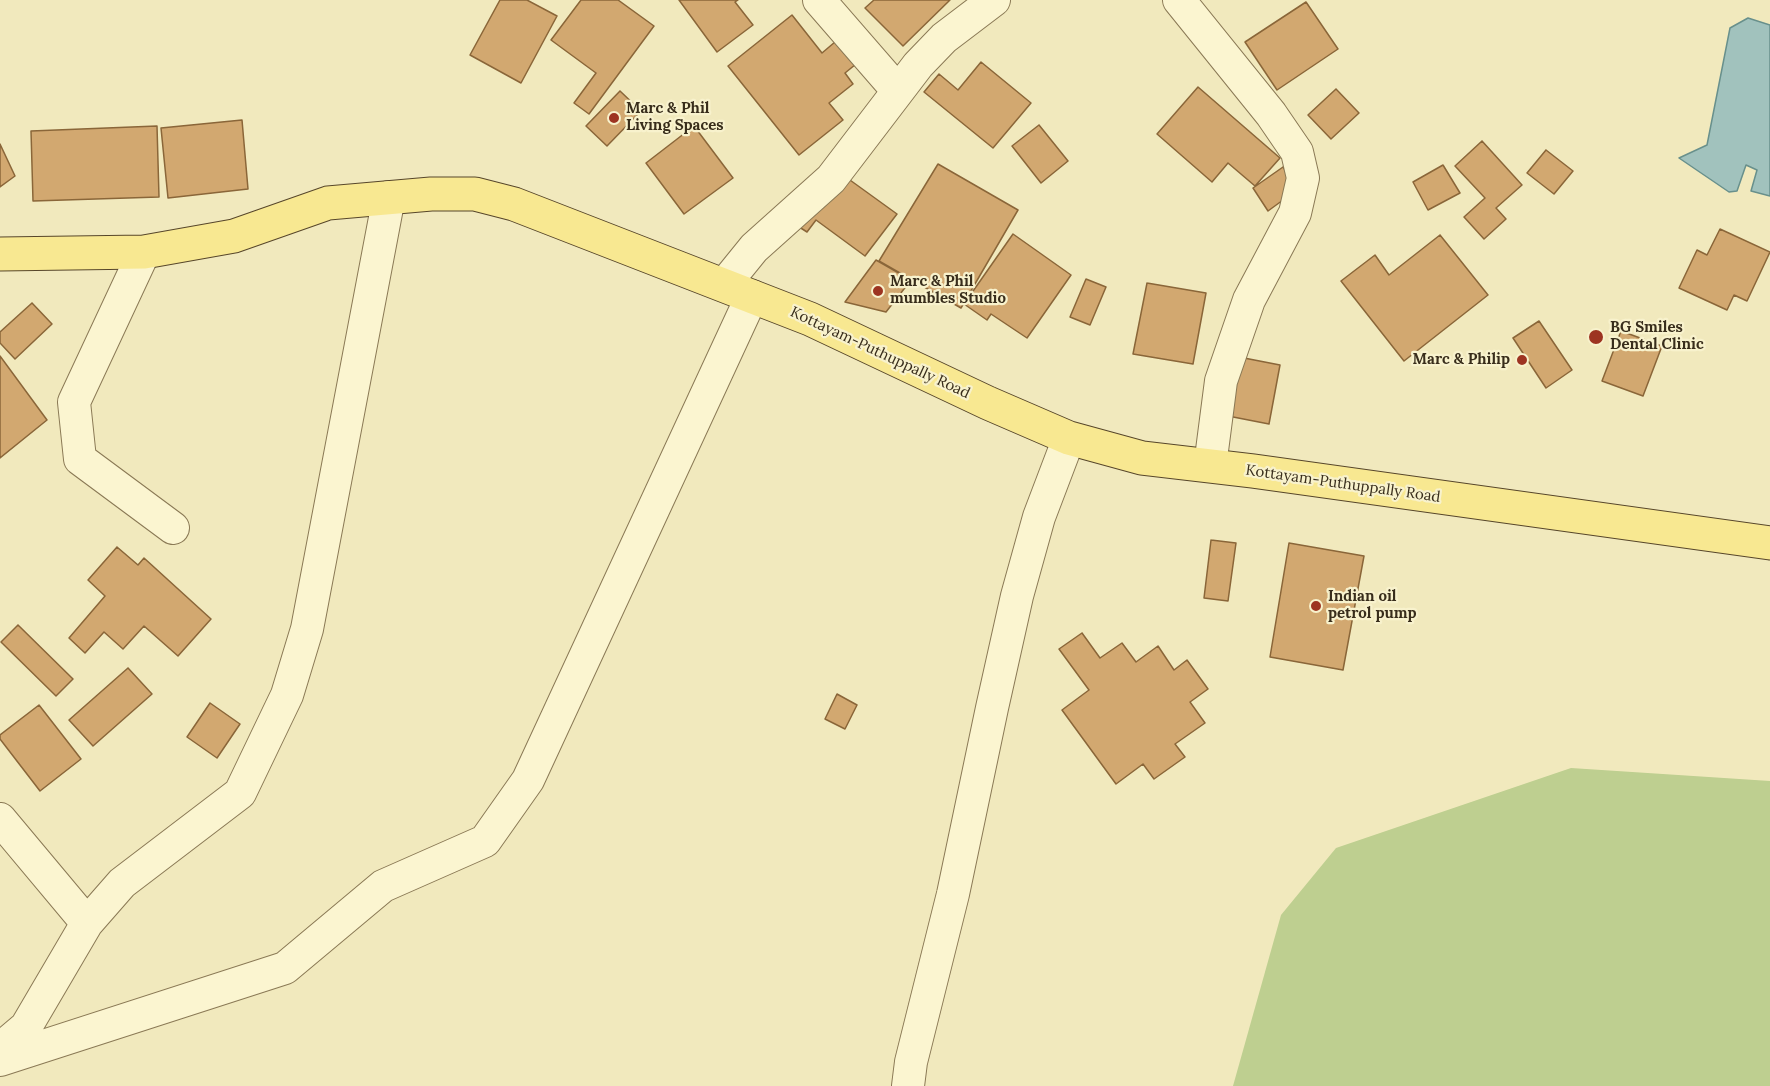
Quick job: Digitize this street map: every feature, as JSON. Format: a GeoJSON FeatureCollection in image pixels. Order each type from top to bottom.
{"type":"FeatureCollection","features":[{"type":"Feature","properties":{"kind":"main road","name":"Kottayam-Puthuppally Road"},"geometry":{"type":"LineString","coordinates":[[0,254],[144,252],[234,236],[328,203],[431,194],[475,194],[514,204],[810,318],[988,403],[1069,438],[1142,458],[1770,543]]}},
{"type":"Feature","properties":{"kind":"street"},"geometry":{"type":"LineString","coordinates":[[819,0],[898,91]]}},
{"type":"Feature","properties":{"kind":"street"},"geometry":{"type":"LineString","coordinates":[[0,1060],[285,968],[383,886],[485,842],[528,780],[738,291],[754,248],[831,179],[918,65],[944,38],[994,0]]}},
{"type":"Feature","properties":{"kind":"street"},"geometry":{"type":"LineString","coordinates":[[1179,0],[1271,114],[1298,152],[1304,178],[1295,213],[1249,300],[1221,381],[1209,466]]}},
{"type":"Feature","properties":{"kind":"street"},"geometry":{"type":"LineString","coordinates":[[0,1049],[26,1027],[87,922],[122,883],[240,793],[288,695],[307,629],[389,197]]}},
{"type":"Feature","properties":{"kind":"street"},"geometry":{"type":"LineString","coordinates":[[144,252],[74,402],[80,459],[173,528]]}},
{"type":"Feature","properties":{"kind":"street"},"geometry":{"type":"LineString","coordinates":[[908,1086],[911,1062],[953,894],[1017,596],[1039,517],[1069,438]]}},
{"type":"Feature","properties":{"kind":"street"},"geometry":{"type":"LineString","coordinates":[[0,819],[87,922]]}},
{"type":"Feature","properties":{"kind":"green space"},"geometry":{"type":"Polygon","coordinates":[[[1571,768],[1770,781],[1770,1086],[1233,1086],[1281,915],[1336,848],[1571,768]]]}},
{"type":"Feature","properties":{"kind":"water"},"geometry":{"type":"Polygon","coordinates":[[[1748,18],[1770,25],[1770,196],[1751,191],[1757,170],[1746,165],[1737,191],[1729,192],[1679,158],[1707,145],[1730,28],[1748,18]]]}},
{"type":"Feature","properties":{"kind":"building"},"geometry":{"type":"Polygon","coordinates":[[[500,0],[527,0],[557,16],[521,83],[470,55],[500,0]]]}},
{"type":"Feature","properties":{"kind":"building"},"geometry":{"type":"Polygon","coordinates":[[[581,0],[618,0],[654,26],[589,114],[574,103],[596,73],[551,40],[581,0]]]}},
{"type":"Feature","properties":{"kind":"building"},"geometry":{"type":"Polygon","coordinates":[[[679,0],[738,0],[735,2],[753,25],[717,52],[679,0]]]}},
{"type":"Feature","properties":{"kind":"building"},"geometry":{"type":"Polygon","coordinates":[[[874,0],[950,0],[903,46],[865,8],[874,0]]]}},
{"type":"Feature","properties":{"kind":"building"},"geometry":{"type":"Polygon","coordinates":[[[1306,2],[1338,49],[1277,90],[1245,42],[1306,2]]]}},
{"type":"Feature","properties":{"kind":"building"},"geometry":{"type":"Polygon","coordinates":[[[792,15],[822,53],[842,36],[861,60],[845,73],[853,84],[829,103],[843,120],[799,155],[728,66],[792,15]]]}},
{"type":"Feature","properties":{"kind":"building"},"geometry":{"type":"Polygon","coordinates":[[[981,62],[1031,103],[993,148],[924,92],[939,74],[958,90],[981,62]]]}},
{"type":"Feature","properties":{"kind":"building"},"geometry":{"type":"Polygon","coordinates":[[[1198,87],[1280,158],[1255,186],[1228,163],[1212,182],[1157,134],[1198,87]]]}},
{"type":"Feature","properties":{"kind":"building"},"geometry":{"type":"Polygon","coordinates":[[[1336,89],[1359,113],[1331,139],[1308,115],[1336,89]]]}},
{"type":"Feature","properties":{"kind":"building","name":"Marc & Phil Living Spaces"},"geometry":{"type":"Polygon","coordinates":[[[620,91],[641,111],[607,146],[586,126],[620,91]]]}},
{"type":"Feature","properties":{"kind":"building"},"geometry":{"type":"Polygon","coordinates":[[[242,120],[248,189],[168,198],[161,128],[242,120]]]}},
{"type":"Feature","properties":{"kind":"building"},"geometry":{"type":"Polygon","coordinates":[[[1039,125],[1068,161],[1041,183],[1012,146],[1039,125]]]}},
{"type":"Feature","properties":{"kind":"building"},"geometry":{"type":"Polygon","coordinates":[[[157,126],[159,197],[33,201],[31,131],[157,126]]]}},
{"type":"Feature","properties":{"kind":"building"},"geometry":{"type":"Polygon","coordinates":[[[694,126],[733,178],[684,214],[646,163],[694,126]]]}},
{"type":"Feature","properties":{"kind":"building"},"geometry":{"type":"Polygon","coordinates":[[[1482,141],[1522,185],[1496,208],[1506,219],[1484,239],[1464,217],[1485,198],[1455,166],[1482,141]]]}},
{"type":"Feature","properties":{"kind":"building"},"geometry":{"type":"Polygon","coordinates":[[[0,144],[15,176],[0,187],[0,144]]]}},
{"type":"Feature","properties":{"kind":"building"},"geometry":{"type":"Polygon","coordinates":[[[1546,150],[1573,171],[1554,194],[1527,173],[1546,150]]]}},
{"type":"Feature","properties":{"kind":"building"},"geometry":{"type":"Polygon","coordinates":[[[938,164],[1018,210],[961,308],[879,261],[938,164]]]}},
{"type":"Feature","properties":{"kind":"building"},"geometry":{"type":"Polygon","coordinates":[[[1443,165],[1460,193],[1428,210],[1413,182],[1443,165]]]}},
{"type":"Feature","properties":{"kind":"building"},"geometry":{"type":"Polygon","coordinates":[[[1283,167],[1298,189],[1268,211],[1253,188],[1283,167]]]}},
{"type":"Feature","properties":{"kind":"building"},"geometry":{"type":"Polygon","coordinates":[[[843,175],[897,214],[865,256],[816,220],[807,232],[793,223],[843,175]]]}},
{"type":"Feature","properties":{"kind":"building"},"geometry":{"type":"Polygon","coordinates":[[[1720,229],[1770,252],[1747,301],[1734,295],[1727,310],[1679,288],[1697,250],[1707,255],[1720,229]]]}},
{"type":"Feature","properties":{"kind":"building"},"geometry":{"type":"Polygon","coordinates":[[[1013,234],[1071,275],[1027,338],[991,314],[987,320],[964,304],[1013,234]]]}},
{"type":"Feature","properties":{"kind":"building"},"geometry":{"type":"Polygon","coordinates":[[[1440,235],[1488,295],[1404,361],[1341,281],[1375,255],[1389,275],[1440,235]]]}},
{"type":"Feature","properties":{"kind":"building","name":"Marc & Phil mumbles Studio"},"geometry":{"type":"Polygon","coordinates":[[[876,260],[911,280],[886,312],[845,302],[876,260]]]}},
{"type":"Feature","properties":{"kind":"building"},"geometry":{"type":"Polygon","coordinates":[[[1086,279],[1106,287],[1090,325],[1070,317],[1086,279]]]}},
{"type":"Feature","properties":{"kind":"building"},"geometry":{"type":"Polygon","coordinates":[[[1147,283],[1206,293],[1193,364],[1133,354],[1147,283]]]}},
{"type":"Feature","properties":{"kind":"building"},"geometry":{"type":"Polygon","coordinates":[[[32,303],[52,324],[15,359],[0,343],[0,332],[32,303]]]}},
{"type":"Feature","properties":{"kind":"building"},"geometry":{"type":"Polygon","coordinates":[[[1539,321],[1572,370],[1546,388],[1513,338],[1539,321]]]}},
{"type":"Feature","properties":{"kind":"building"},"geometry":{"type":"Polygon","coordinates":[[[1621,331],[1662,346],[1643,396],[1602,381],[1621,331]]]}},
{"type":"Feature","properties":{"kind":"building"},"geometry":{"type":"Polygon","coordinates":[[[0,356],[47,420],[0,458],[0,356]]]}},
{"type":"Feature","properties":{"kind":"building"},"geometry":{"type":"Polygon","coordinates":[[[1239,357],[1280,365],[1269,424],[1228,416],[1239,357]]]}},
{"type":"Feature","properties":{"kind":"building"},"geometry":{"type":"Polygon","coordinates":[[[1211,540],[1236,543],[1228,601],[1204,598],[1211,540]]]}},
{"type":"Feature","properties":{"kind":"building","name":"Indian oil petrol pump"},"geometry":{"type":"Polygon","coordinates":[[[1289,543],[1364,556],[1343,670],[1270,657],[1289,543]]]}},
{"type":"Feature","properties":{"kind":"building"},"geometry":{"type":"Polygon","coordinates":[[[117,547],[138,565],[144,558],[211,619],[178,656],[144,626],[123,649],[104,632],[85,653],[69,638],[105,596],[88,580],[117,547]]]}},
{"type":"Feature","properties":{"kind":"building"},"geometry":{"type":"Polygon","coordinates":[[[18,625],[73,679],[56,696],[1,642],[18,625]]]}},
{"type":"Feature","properties":{"kind":"building"},"geometry":{"type":"Polygon","coordinates":[[[1082,633],[1100,658],[1122,643],[1136,662],[1158,646],[1174,670],[1187,660],[1208,689],[1190,702],[1205,723],[1175,744],[1185,757],[1154,779],[1143,764],[1116,784],[1062,710],[1089,690],[1059,649],[1082,633]]]}},
{"type":"Feature","properties":{"kind":"building"},"geometry":{"type":"Polygon","coordinates":[[[128,668],[152,694],[93,746],[69,720],[128,668]]]}},
{"type":"Feature","properties":{"kind":"building"},"geometry":{"type":"Polygon","coordinates":[[[837,694],[857,705],[845,729],[825,719],[837,694]]]}},
{"type":"Feature","properties":{"kind":"building"},"geometry":{"type":"Polygon","coordinates":[[[210,703],[240,724],[217,758],[187,737],[210,703]]]}},
{"type":"Feature","properties":{"kind":"building"},"geometry":{"type":"Polygon","coordinates":[[[39,705],[81,759],[40,791],[0,739],[0,735],[39,705]]]}},
{"type":"Feature","properties":{"kind":"place","name":"Marc & Phil Living Spaces"},"geometry":{"type":"Point","coordinates":[614,118]}},
{"type":"Feature","properties":{"kind":"place","name":"Marc & Phil mumbles Studio"},"geometry":{"type":"Point","coordinates":[878,291]}},
{"type":"Feature","properties":{"kind":"place","name":"BG Smiles Dental Clinic"},"geometry":{"type":"Point","coordinates":[1596,337]}},
{"type":"Feature","properties":{"kind":"place","name":"Marc & Philip"},"geometry":{"type":"Point","coordinates":[1522,360]}},
{"type":"Feature","properties":{"kind":"place","name":"Indian oil petrol pump"},"geometry":{"type":"Point","coordinates":[1316,606]}}]}
